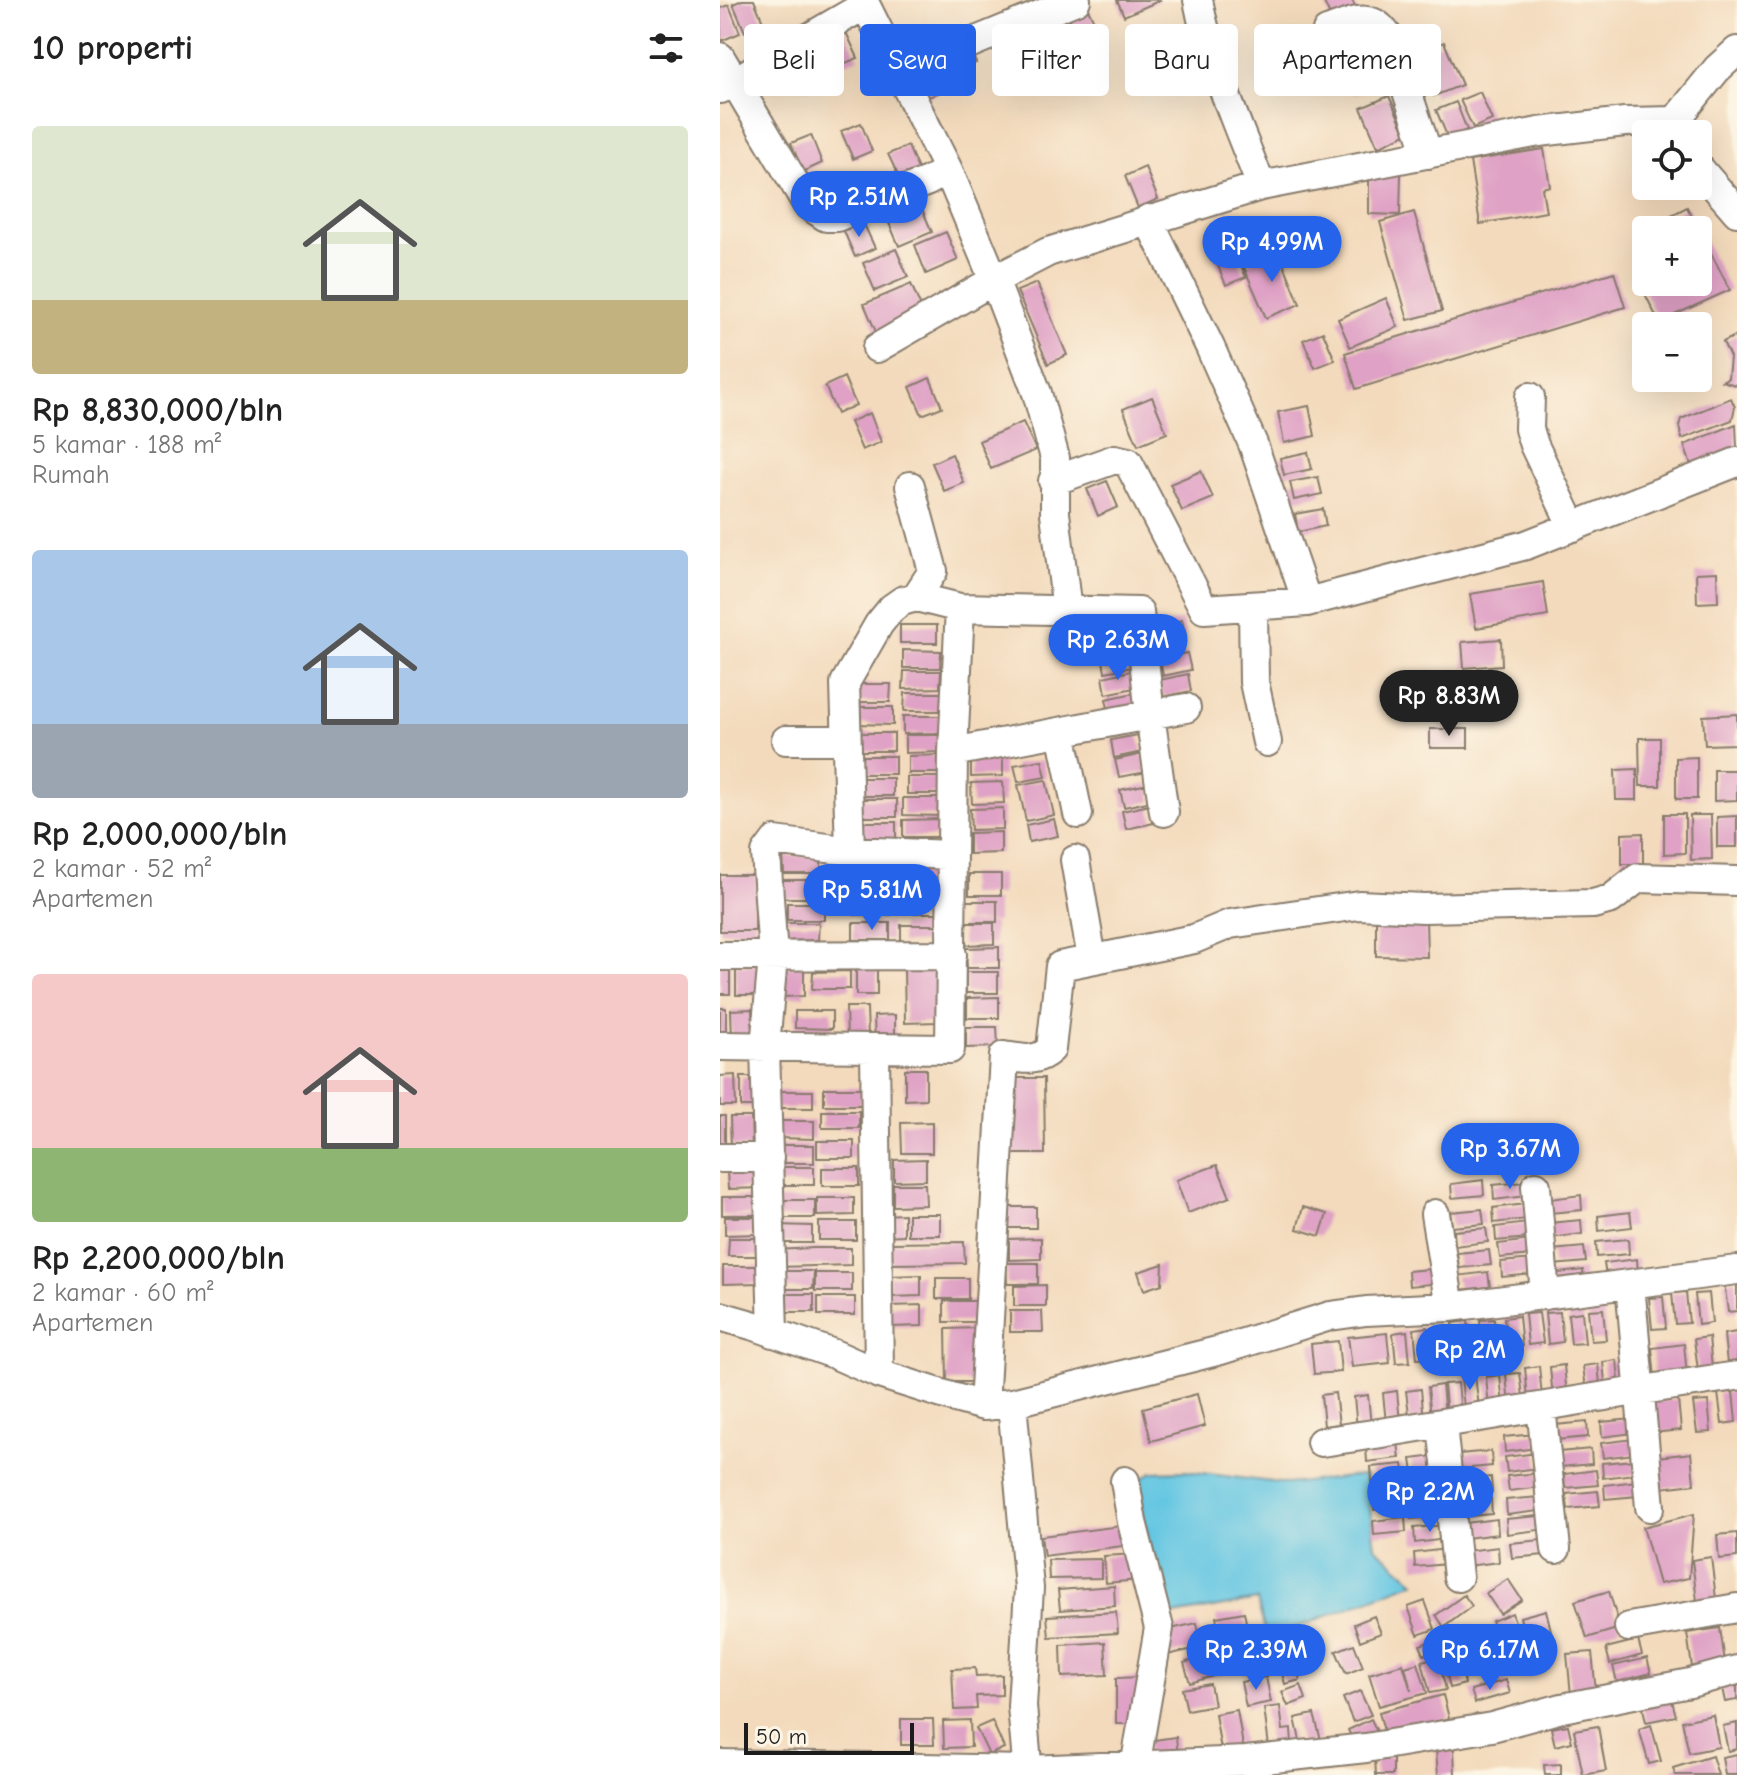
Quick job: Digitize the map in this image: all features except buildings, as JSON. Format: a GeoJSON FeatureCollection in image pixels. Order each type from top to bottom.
{"type":"FeatureCollection","features":[{"type":"Feature","properties":{"kind":"street"},"geometry":{"type":"LineString","coordinates":[[976,41],[1076,0]]}},
{"type":"Feature","properties":{"kind":"street"},"geometry":{"type":"LineString","coordinates":[[1198,0],[1223,86],[1261,186]]}},
{"type":"Feature","properties":{"kind":"street"},"geometry":{"type":"LineString","coordinates":[[948,170],[837,217],[826,217],[807,204],[725,76],[864,3],[948,170],[1037,393],[1055,458],[1053,481],[1067,611]]}},
{"type":"Feature","properties":{"kind":"street"},"geometry":{"type":"LineString","coordinates":[[1346,24],[1357,20],[1379,24]]}},
{"type":"Feature","properties":{"kind":"street"},"geometry":{"type":"LineString","coordinates":[[1683,120],[1717,69],[1737,51]]}},
{"type":"Feature","properties":{"kind":"street"},"geometry":{"type":"LineString","coordinates":[[1408,96],[1428,154]]}},
{"type":"Feature","properties":{"kind":"street"},"geometry":{"type":"LineString","coordinates":[[877,348],[1048,252],[1148,219],[1261,186],[1539,132],[1632,123]]}},
{"type":"Feature","properties":{"kind":"street"},"geometry":{"type":"LineString","coordinates":[[1712,183],[1737,212]]}},
{"type":"Feature","properties":{"kind":"street"},"geometry":{"type":"LineString","coordinates":[[1148,219],[1205,335],[1253,444],[1307,602]]}},
{"type":"Feature","properties":{"kind":"street"},"geometry":{"type":"LineString","coordinates":[[1530,397],[1529,429],[1534,445],[1573,527]]}},
{"type":"Feature","properties":{"kind":"street"},"geometry":{"type":"LineString","coordinates":[[1053,481],[1115,459],[1128,462],[1204,609],[1307,602],[1526,545],[1737,462]]}},
{"type":"Feature","properties":{"kind":"street"},"geometry":{"type":"LineString","coordinates":[[910,486],[933,571],[916,597]]}},
{"type":"Feature","properties":{"kind":"street"},"geometry":{"type":"LineString","coordinates":[[850,851],[845,683],[879,624],[892,608],[916,597],[960,608],[1139,612],[1164,812]]}},
{"type":"Feature","properties":{"kind":"street"},"geometry":{"type":"LineString","coordinates":[[1253,606],[1254,682],[1267,742]]}},
{"type":"Feature","properties":{"kind":"street"},"geometry":{"type":"LineString","coordinates":[[720,1046],[950,1049],[953,752],[960,608]]}},
{"type":"Feature","properties":{"kind":"street"},"geometry":{"type":"LineString","coordinates":[[953,752],[1186,708]]}},
{"type":"Feature","properties":{"kind":"street"},"geometry":{"type":"LineString","coordinates":[[1061,732],[1078,814]]}},
{"type":"Feature","properties":{"kind":"street"},"geometry":{"type":"LineString","coordinates":[[786,740],[846,740]]}},
{"type":"Feature","properties":{"kind":"street"},"geometry":{"type":"LineString","coordinates":[[773,1333],[765,1047],[773,957],[766,853],[775,841],[850,851],[952,855]]}},
{"type":"Feature","properties":{"kind":"street"},"geometry":{"type":"LineString","coordinates":[[1075,860],[1092,959]]}},
{"type":"Feature","properties":{"kind":"street"},"geometry":{"type":"LineString","coordinates":[[1028,1772],[1022,1706],[1029,1588],[998,1405],[1004,1056],[1033,1060],[1051,1049],[1058,969],[1067,963],[1194,939],[1230,924],[1359,905],[1424,908],[1593,904],[1611,899],[1638,878],[1737,881]]}},
{"type":"Feature","properties":{"kind":"street"},"geometry":{"type":"LineString","coordinates":[[720,956],[952,955]]}},
{"type":"Feature","properties":{"kind":"street"},"geometry":{"type":"LineString","coordinates":[[875,1050],[879,1374]]}},
{"type":"Feature","properties":{"kind":"street"},"geometry":{"type":"LineString","coordinates":[[720,1158],[769,1158]]}},
{"type":"Feature","properties":{"kind":"street"},"geometry":{"type":"LineString","coordinates":[[1536,1186],[1545,1295]]}},
{"type":"Feature","properties":{"kind":"street"},"geometry":{"type":"LineString","coordinates":[[1435,1214],[1450,1307]]}},
{"type":"Feature","properties":{"kind":"street"},"geometry":{"type":"LineString","coordinates":[[720,1316],[879,1374],[998,1405],[1221,1350],[1330,1316],[1450,1307],[1737,1270]]}},
{"type":"Feature","properties":{"kind":"street"},"geometry":{"type":"LineString","coordinates":[[1630,1284],[1650,1507]]}},
{"type":"Feature","properties":{"kind":"street"},"geometry":{"type":"LineString","coordinates":[[1321,1442],[1737,1376]]}},
{"type":"Feature","properties":{"kind":"street"},"geometry":{"type":"LineString","coordinates":[[1541,1407],[1556,1549]]}},
{"type":"Feature","properties":{"kind":"street"},"geometry":{"type":"LineString","coordinates":[[1442,1425],[1458,1577]]}},
{"type":"Feature","properties":{"kind":"street"},"geometry":{"type":"LineString","coordinates":[[1125,1481],[1132,1522],[1159,1628],[1135,1767]]}},
{"type":"Feature","properties":{"kind":"street"},"geometry":{"type":"LineString","coordinates":[[1629,1627],[1737,1608]]}},
{"type":"Feature","properties":{"kind":"street"},"geometry":{"type":"LineString","coordinates":[[720,1764],[1028,1772],[1246,1761],[1366,1748],[1492,1727],[1562,1708],[1690,1683],[1737,1670]]}},
{"type":"Feature","properties":{"kind":"water"},"geometry":{"type":"Polygon","coordinates":[[[1186,1471],[1287,1484],[1366,1475],[1375,1547],[1415,1582],[1267,1639],[1257,1600],[1163,1617],[1137,1481],[1152,1472],[1186,1471]]]}}]}
